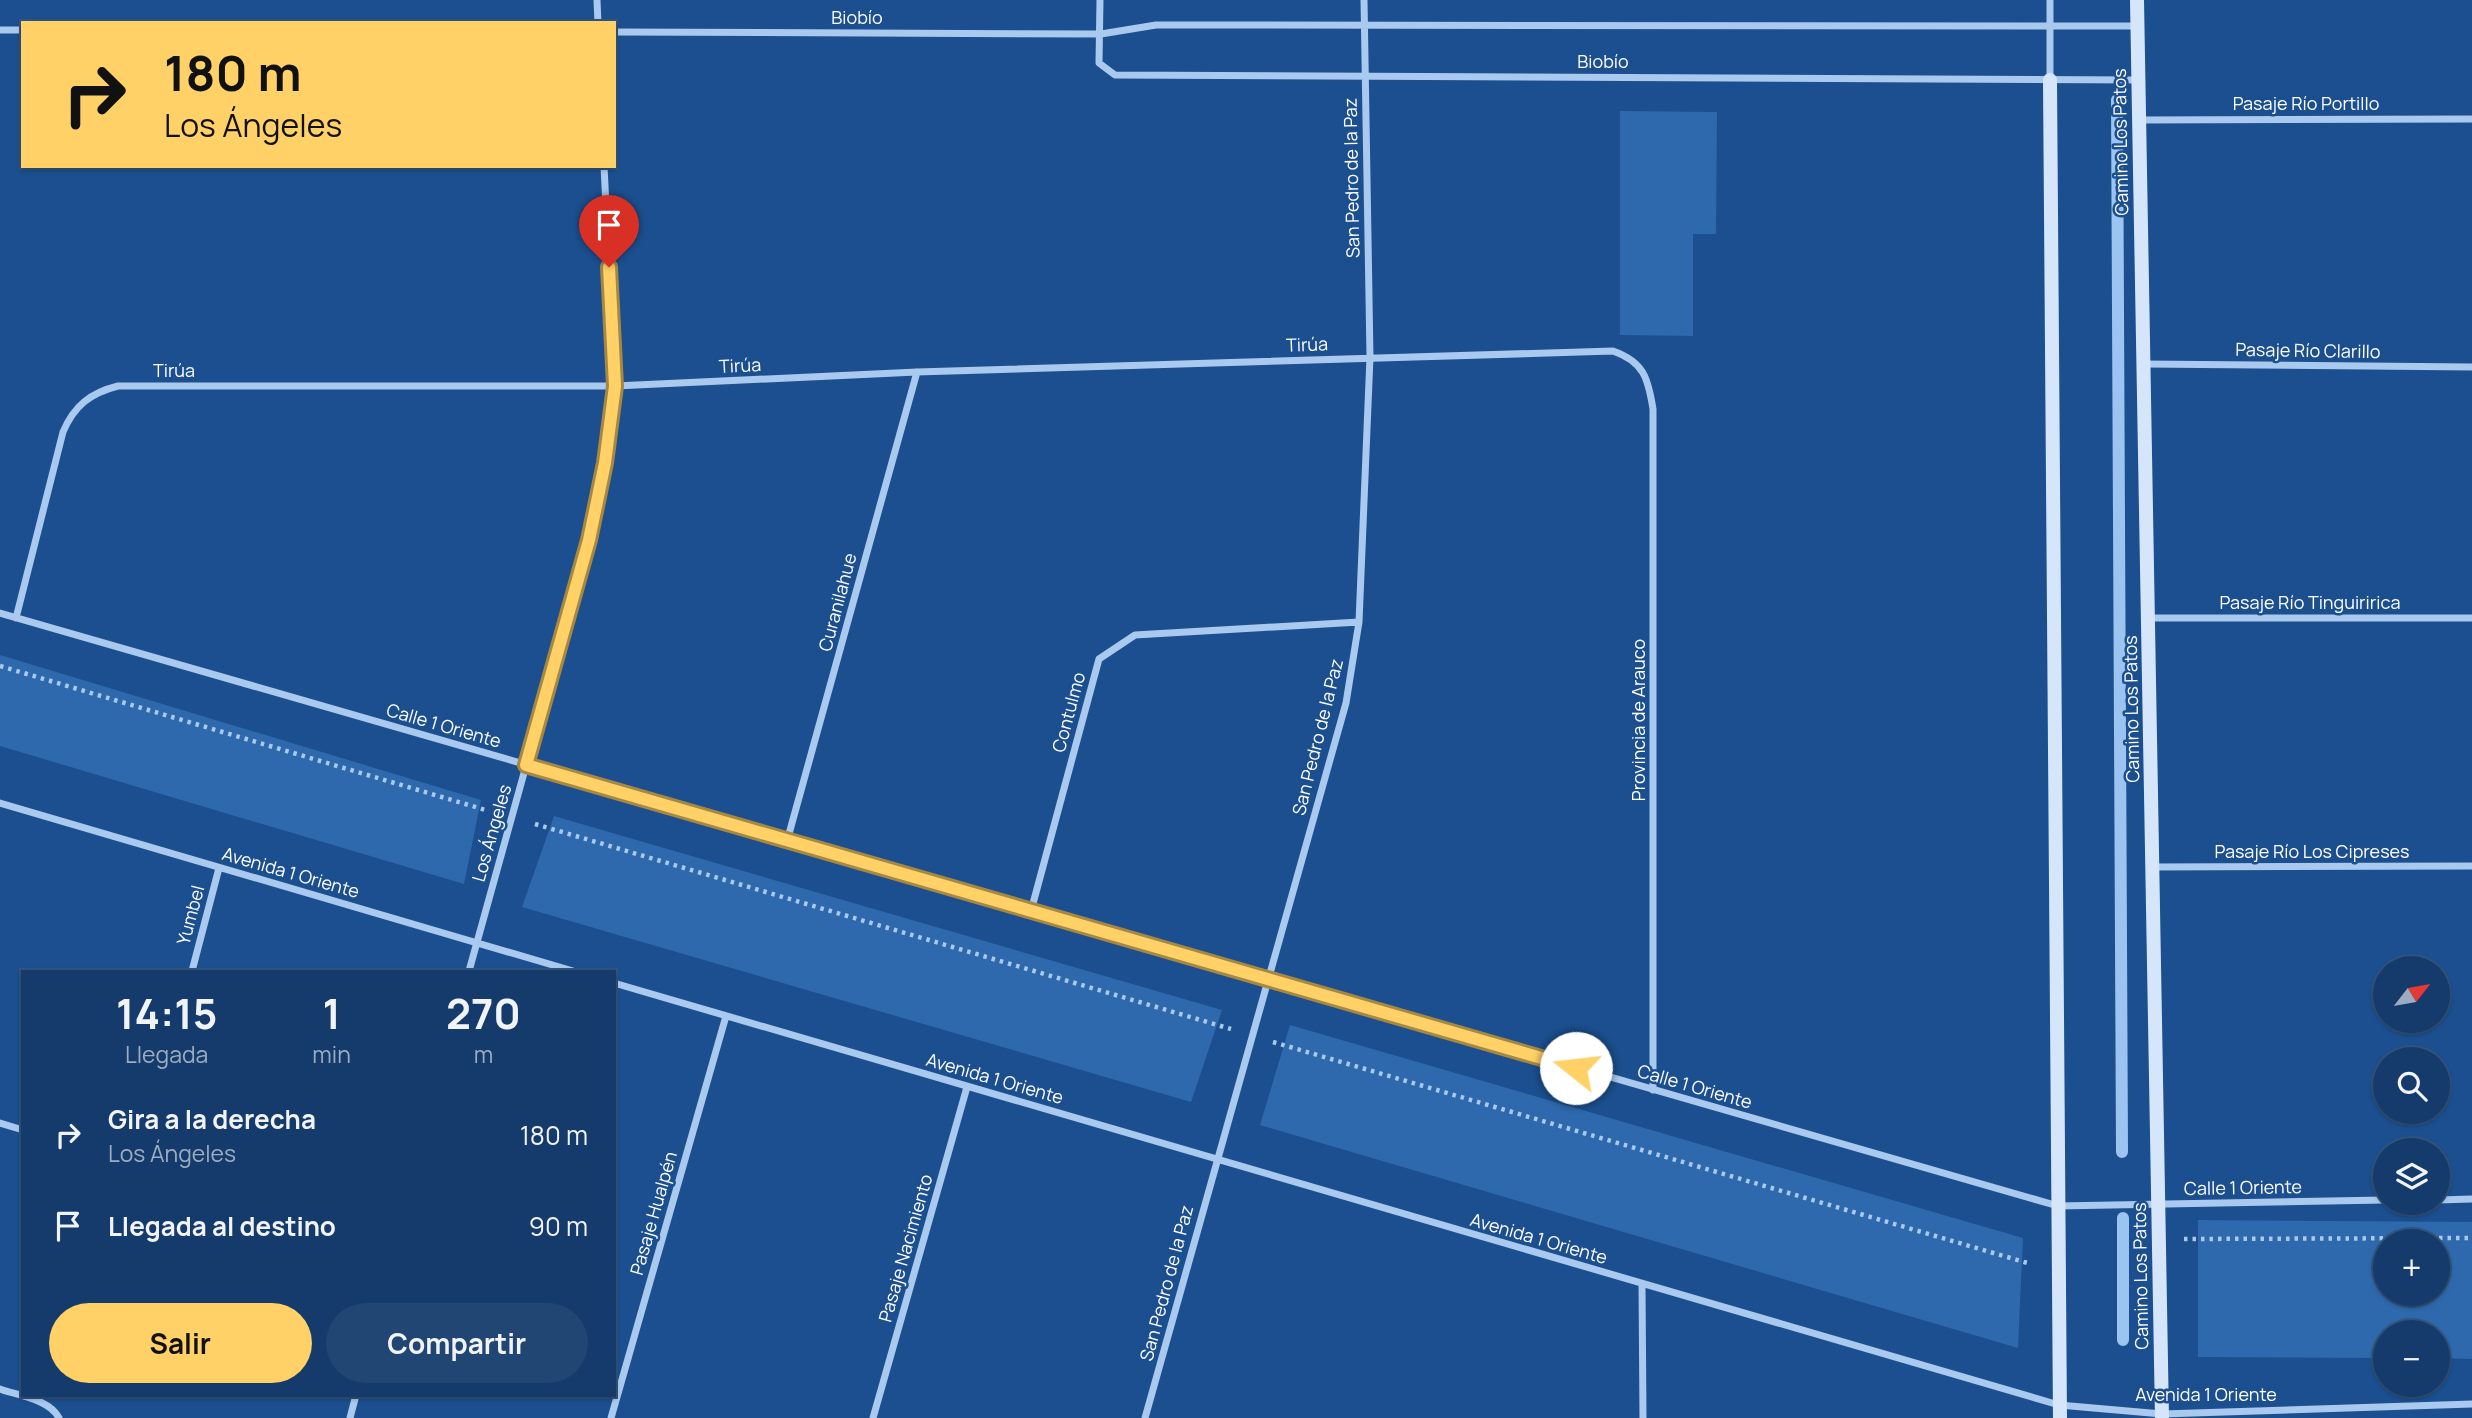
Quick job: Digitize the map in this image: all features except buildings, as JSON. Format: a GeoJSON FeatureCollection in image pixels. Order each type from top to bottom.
{"type":"FeatureCollection","features":[{"type":"Feature","properties":{"kind":"street"},"geometry":{"type":"LineString","coordinates":[[597,0],[598,21]]}},
{"type":"Feature","properties":{"kind":"street"},"geometry":{"type":"LineString","coordinates":[[1100,0],[1101,34]]}},
{"type":"Feature","properties":{"kind":"street","name":"San Pedro de la Paz"},"geometry":{"type":"LineString","coordinates":[[1145,1418],[1346,703],[1359,622],[1370,358],[1364,0]]}},
{"type":"Feature","properties":{"kind":"street"},"geometry":{"type":"LineString","coordinates":[[2050,0],[2059,1411]]}},
{"type":"Feature","properties":{"kind":"street","name":"Camino Los Patos"},"geometry":{"type":"LineString","coordinates":[[2137,0],[2162,1416]]}},
{"type":"Feature","properties":{"kind":"street","name":"Biobío"},"geometry":{"type":"LineString","coordinates":[[616,32],[1101,34],[1156,25],[2138,26]]}},
{"type":"Feature","properties":{"kind":"street"},"geometry":{"type":"LineString","coordinates":[[0,30],[21,30]]}},
{"type":"Feature","properties":{"kind":"street","name":"Biobío"},"geometry":{"type":"LineString","coordinates":[[1101,34],[1099,62],[1115,75],[2139,80]]}},
{"type":"Feature","properties":{"kind":"street","name":"Pasaje Río Portillo"},"geometry":{"type":"LineString","coordinates":[[2139,120],[2472,119]]}},
{"type":"Feature","properties":{"kind":"street","name":"Los Ángeles"},"geometry":{"type":"LineString","coordinates":[[469,970],[589,540],[605,463],[615,386],[604,168]]}},
{"type":"Feature","properties":{"kind":"street","name":"Tirúa"},"geometry":{"type":"LineString","coordinates":[[16,618],[63,432],[69,418],[89,396],[117,386],[615,386],[917,372],[1613,351],[1630,357]]}},
{"type":"Feature","properties":{"kind":"street","name":"Provincia de Arauco"},"geometry":{"type":"LineString","coordinates":[[1630,357],[1643,372],[1654,408],[1653,1090]]}},
{"type":"Feature","properties":{"kind":"street","name":"Pasaje Río Clarillo"},"geometry":{"type":"LineString","coordinates":[[2144,364],[2472,367]]}},
{"type":"Feature","properties":{"kind":"street","name":"Curanilahue"},"geometry":{"type":"LineString","coordinates":[[787,841],[917,372]]}},
{"type":"Feature","properties":{"kind":"street","name":"Calle 1 Oriente"},"geometry":{"type":"LineString","coordinates":[[0,613],[2058,1206],[2373,1200]]}},
{"type":"Feature","properties":{"kind":"street","name":"Pasaje Río Tinguiririca"},"geometry":{"type":"LineString","coordinates":[[2148,618],[2472,618]]}},
{"type":"Feature","properties":{"kind":"street","name":"Contulmo"},"geometry":{"type":"LineString","coordinates":[[1031,911],[1099,659],[1135,635],[1359,622]]}},
{"type":"Feature","properties":{"kind":"street","name":"Avenida 1 Oriente"},"geometry":{"type":"LineString","coordinates":[[0,803],[570,970]]}},
{"type":"Feature","properties":{"kind":"street","name":"Pasaje Río Los Cipreses"},"geometry":{"type":"LineString","coordinates":[[2153,867],[2472,866]]}},
{"type":"Feature","properties":{"kind":"street","name":"Yumbel"},"geometry":{"type":"LineString","coordinates":[[192,970],[219,868]]}},
{"type":"Feature","properties":{"kind":"street","name":"Avenida 1 Oriente"},"geometry":{"type":"LineString","coordinates":[[616,984],[1642,1284],[2059,1411],[2162,1416],[2472,1404]]}},
{"type":"Feature","properties":{"kind":"street","name":"Pasaje Hualpén"},"geometry":{"type":"LineString","coordinates":[[611,1418],[726,1016]]}},
{"type":"Feature","properties":{"kind":"street","name":"Pasaje Nacimiento"},"geometry":{"type":"LineString","coordinates":[[873,1418],[967,1087]]}},
{"type":"Feature","properties":{"kind":"street"},"geometry":{"type":"LineString","coordinates":[[0,1123],[21,1129]]}},
{"type":"Feature","properties":{"kind":"street"},"geometry":{"type":"LineString","coordinates":[[2450,1200],[2472,1199]]}},
{"type":"Feature","properties":{"kind":"street"},"geometry":{"type":"LineString","coordinates":[[1642,1284],[1643,1418]]}},
{"type":"Feature","properties":{"kind":"street"},"geometry":{"type":"LineString","coordinates":[[0,1390],[21,1397]]}},
{"type":"Feature","properties":{"kind":"street"},"geometry":{"type":"LineString","coordinates":[[22,1397],[52,1408],[59,1418]]}},
{"type":"Feature","properties":{"kind":"street"},"geometry":{"type":"LineString","coordinates":[[350,1418],[355,1397]]}},
{"type":"Feature","properties":{"kind":"path"},"geometry":{"type":"LineString","coordinates":[[0,666],[2058,1272]]}},
{"type":"Feature","properties":{"kind":"path"},"geometry":{"type":"LineString","coordinates":[[2159,1239],[2472,1238]]}},
{"type":"Feature","properties":{"kind":"shaded area"},"geometry":{"type":"Polygon","coordinates":[[[1620,111],[1717,112],[1716,234],[1693,234],[1693,336],[1620,335],[1620,111]]]}},
{"type":"Feature","properties":{"kind":"shaded area"},"geometry":{"type":"Polygon","coordinates":[[[0,655],[481,800],[464,884],[0,746],[0,655]]]}},
{"type":"Feature","properties":{"kind":"shaded area"},"geometry":{"type":"Polygon","coordinates":[[[554,816],[1222,1010],[1191,1102],[522,907],[554,816]]]}},
{"type":"Feature","properties":{"kind":"shaded area"},"geometry":{"type":"Polygon","coordinates":[[[1290,1025],[2023,1238],[2018,1348],[1260,1125],[1290,1025]]]}},
{"type":"Feature","properties":{"kind":"shaded area"},"geometry":{"type":"Polygon","coordinates":[[[2198,1220],[2472,1222],[2472,1359],[2450,1358],[2450,1320],[2373,1320],[2373,1358],[2198,1357],[2198,1220]]]}},
{"type":"Feature","properties":{"kind":"waterway"},"geometry":{"type":"LineString","coordinates":[[2117,100],[2122,1152]]}},
{"type":"Feature","properties":{"kind":"waterway"},"geometry":{"type":"LineString","coordinates":[[2123,1218],[2123,1340]]}},
{"type":"Feature","properties":{"kind":"route"},"geometry":{"type":"LineString","coordinates":[[609,267],[615,386],[605,463],[589,540],[526,765],[1576,1068]]}}]}
